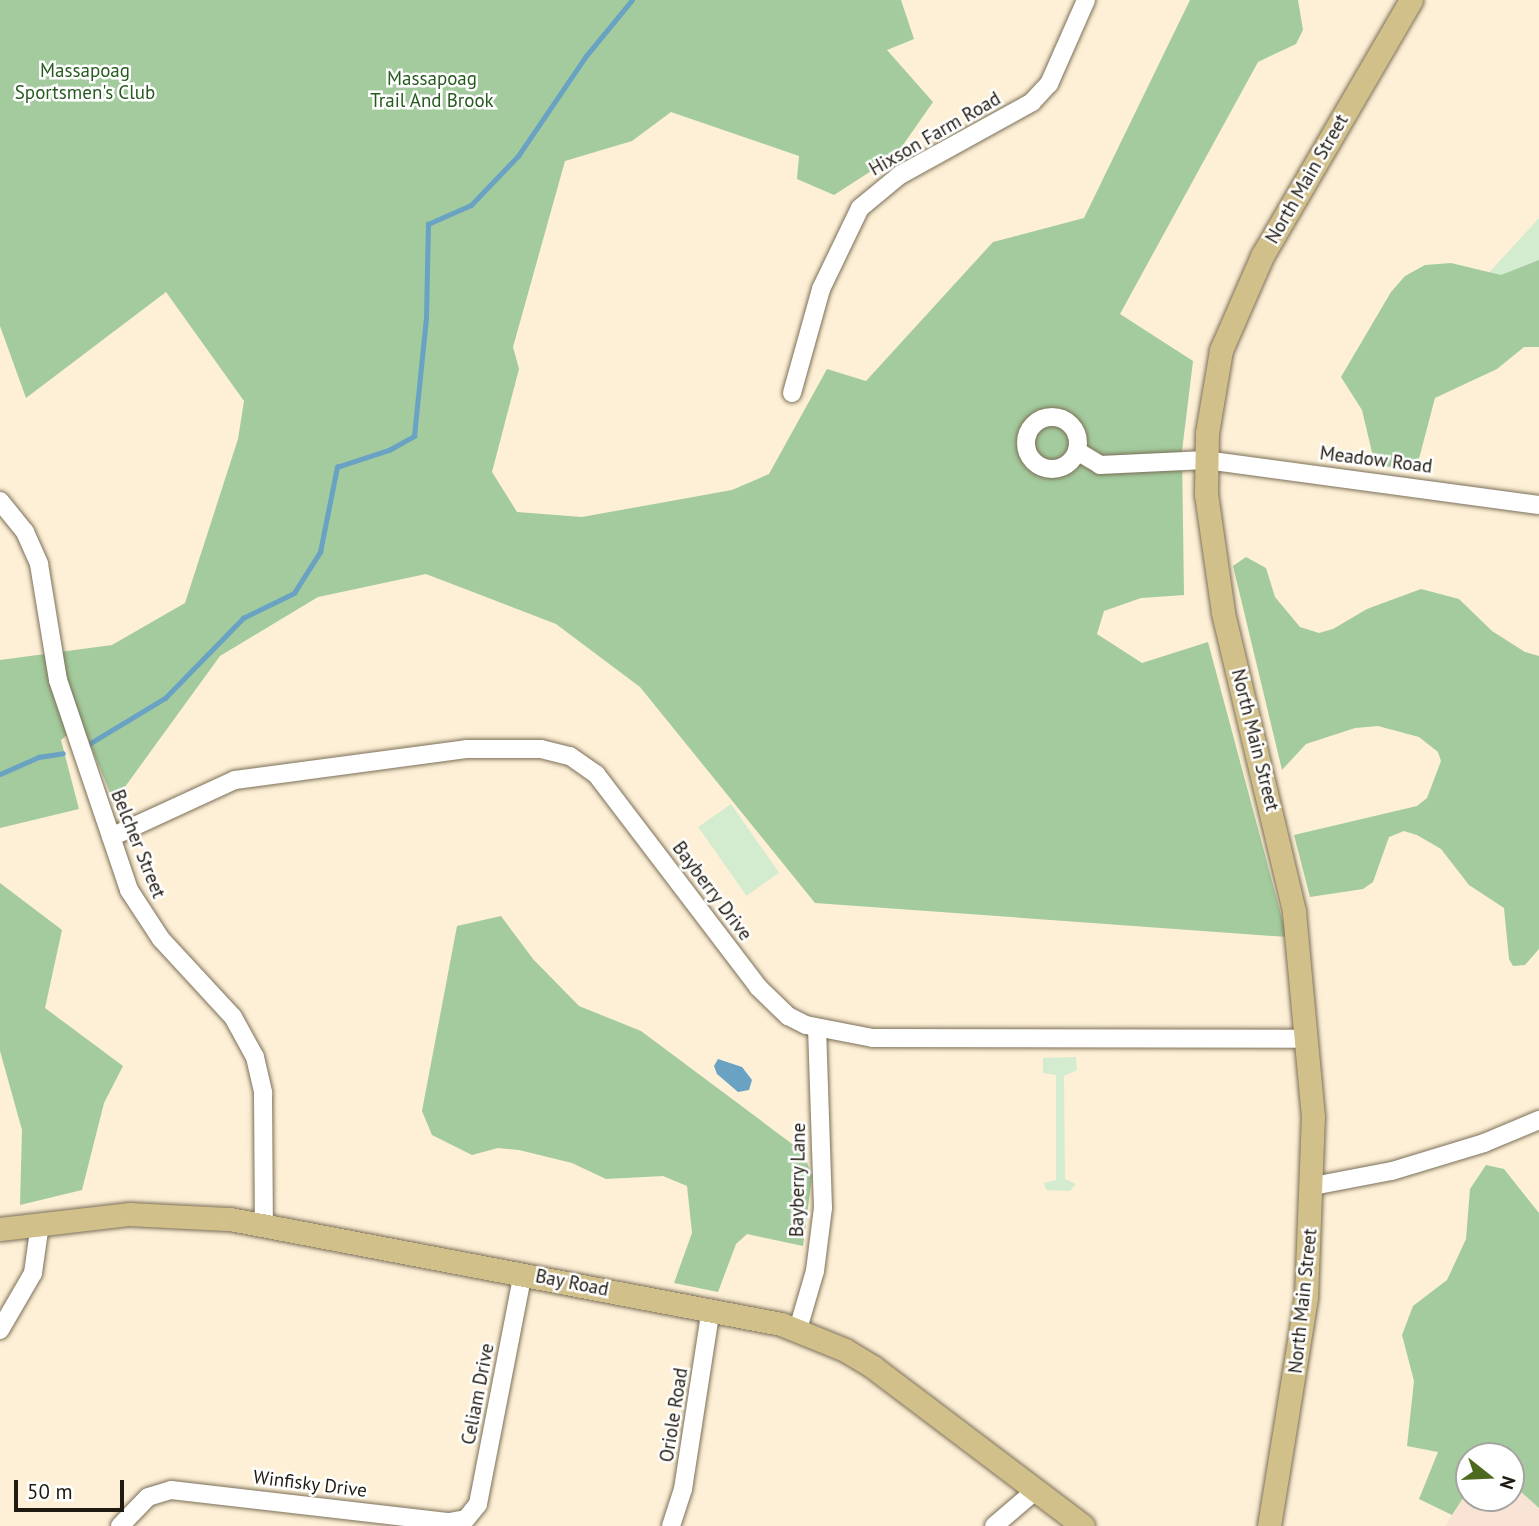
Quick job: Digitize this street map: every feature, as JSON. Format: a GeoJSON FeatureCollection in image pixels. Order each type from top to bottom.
{"type":"FeatureCollection","features":[{"type":"Feature","properties":{"kind":"main road","name":"North Main Street"},"geometry":{"type":"LineString","coordinates":[[1269,1526],[1301,1342],[1313,1186],[1308,1039],[1284,859],[1223,612],[1206,494],[1212,388],[1221,351],[1248,287],[1411,0]]}},
{"type":"Feature","properties":{"kind":"main road","name":"Bay Road"},"geometry":{"type":"LineString","coordinates":[[0,1228],[167,1214],[264,1223],[711,1309],[798,1329],[873,1367],[1083,1526]]}},
{"type":"Feature","properties":{"kind":"street","name":"Hixson Farm Road"},"geometry":{"type":"LineString","coordinates":[[792,393],[803,341],[825,278],[860,208],[900,175],[1032,102],[1049,84],[1086,0]]}},
{"type":"Feature","properties":{"kind":"street","name":"Meadow Road"},"geometry":{"type":"LineString","coordinates":[[1077,451],[1100,465],[1206,460],[1539,505]]}},
{"type":"Feature","properties":{"kind":"street","name":"Belcher Street"},"geometry":{"type":"LineString","coordinates":[[0,501],[25,532],[38,564],[58,680],[111,837],[139,909],[233,1017],[255,1057],[263,1093],[264,1223]]}},
{"type":"Feature","properties":{"kind":"street","name":"Bayberry Drive"},"geometry":{"type":"LineString","coordinates":[[111,837],[235,780],[466,748],[511,746],[556,751],[579,761],[605,784],[758,987],[788,1016],[817,1028],[873,1038],[1308,1039]]}},
{"type":"Feature","properties":{"kind":"street","name":"Bayberry Lane"},"geometry":{"type":"LineString","coordinates":[[798,1329],[815,1270],[823,1208],[817,1028]]}},
{"type":"Feature","properties":{"kind":"street"},"geometry":{"type":"LineString","coordinates":[[1313,1186],[1392,1171],[1484,1143],[1539,1119]]}},
{"type":"Feature","properties":{"kind":"street"},"geometry":{"type":"LineString","coordinates":[[0,1330],[33,1273],[40,1224]]}},
{"type":"Feature","properties":{"kind":"street","name":"Celiam Drive"},"geometry":{"type":"LineString","coordinates":[[469,1522],[478,1504],[523,1273]]}},
{"type":"Feature","properties":{"kind":"street","name":"Oriole Road"},"geometry":{"type":"LineString","coordinates":[[671,1526],[683,1489],[711,1309]]}},
{"type":"Feature","properties":{"kind":"street","name":"Winfisky Drive"},"geometry":{"type":"LineString","coordinates":[[120,1526],[148,1497],[178,1489],[449,1522],[469,1522]]}},
{"type":"Feature","properties":{"kind":"street"},"geometry":{"type":"LineString","coordinates":[[994,1526],[1036,1490]]}},
{"type":"Feature","properties":{"kind":"shaded area"},"geometry":{"type":"Polygon","coordinates":[[[1525,1496],[1539,1508],[1539,1526],[1445,1526],[1455,1511],[1525,1512],[1525,1496]]]}},
{"type":"Feature","properties":{"kind":"green space"},"geometry":{"type":"Polygon","coordinates":[[[0,0],[901,0],[914,39],[887,50],[933,102],[896,155],[834,195],[797,179],[799,156],[671,112],[632,141],[565,161],[513,347],[519,369],[492,472],[517,512],[582,517],[732,490],[769,474],[827,369],[866,381],[993,242],[1084,218],[1190,0],[1298,0],[1303,30],[1296,44],[1258,62],[1120,314],[1193,361],[1182,451],[1184,595],[1141,598],[1104,611],[1097,634],[1142,663],[1208,642],[1287,937],[815,903],[640,687],[556,624],[426,574],[318,597],[220,656],[114,802],[81,723],[61,740],[79,809],[0,828],[0,660],[112,645],[185,603],[238,439],[244,401],[166,292],[26,398],[0,326],[0,0]]]}},
{"type":"Feature","properties":{"kind":"green space"},"geometry":{"type":"Polygon","coordinates":[[[1539,218],[1539,282],[1485,277],[1539,218]]]}},
{"type":"Feature","properties":{"kind":"green space"},"geometry":{"type":"Polygon","coordinates":[[[1539,260],[1539,347],[1524,347],[1497,369],[1435,398],[1416,470],[1375,465],[1362,410],[1341,377],[1391,292],[1405,276],[1425,265],[1451,263],[1501,275],[1539,260]]]}},
{"type":"Feature","properties":{"kind":"green space"},"geometry":{"type":"Polygon","coordinates":[[[1246,557],[1266,568],[1275,597],[1300,627],[1319,633],[1333,629],[1367,609],[1421,589],[1459,599],[1492,631],[1525,652],[1539,656],[1539,949],[1525,965],[1513,966],[1509,959],[1504,908],[1469,885],[1441,849],[1417,835],[1404,831],[1389,837],[1373,882],[1363,889],[1310,897],[1294,835],[1417,806],[1427,798],[1441,761],[1438,752],[1419,737],[1378,726],[1355,728],[1306,744],[1282,770],[1233,566],[1246,557]]]}},
{"type":"Feature","properties":{"kind":"green space"},"geometry":{"type":"Polygon","coordinates":[[[731,804],[779,873],[746,896],[698,827],[731,804]]]}},
{"type":"Feature","properties":{"kind":"green space"},"geometry":{"type":"Polygon","coordinates":[[[0,883],[62,930],[45,1008],[123,1066],[104,1103],[82,1190],[20,1205],[22,1130],[0,1051],[0,883]]]}},
{"type":"Feature","properties":{"kind":"green space"},"geometry":{"type":"Polygon","coordinates":[[[501,916],[533,959],[579,1006],[641,1031],[803,1152],[812,1176],[803,1246],[747,1234],[736,1244],[718,1292],[674,1283],[692,1233],[687,1186],[663,1176],[606,1179],[572,1163],[519,1150],[498,1148],[472,1155],[432,1135],[422,1111],[457,926],[501,916]]]}},
{"type":"Feature","properties":{"kind":"green space"},"geometry":{"type":"Polygon","coordinates":[[[1076,1057],[1077,1070],[1064,1076],[1065,1179],[1076,1184],[1070,1191],[1046,1190],[1044,1183],[1056,1180],[1056,1075],[1043,1073],[1043,1058],[1076,1057]]]}},
{"type":"Feature","properties":{"kind":"green space"},"geometry":{"type":"Polygon","coordinates":[[[1486,1165],[1504,1169],[1539,1213],[1539,1508],[1525,1496],[1525,1442],[1455,1442],[1455,1510],[1452,1515],[1419,1499],[1438,1452],[1407,1446],[1414,1381],[1402,1335],[1413,1306],[1447,1280],[1466,1239],[1470,1189],[1486,1165]]]}},
{"type":"Feature","properties":{"kind":"water"},"geometry":{"type":"Polygon","coordinates":[[[718,1059],[742,1067],[752,1080],[749,1090],[738,1092],[717,1074],[714,1066],[718,1059]]]}},
{"type":"Feature","properties":{"kind":"waterway"},"geometry":{"type":"LineString","coordinates":[[89,744],[165,698],[243,618],[294,593],[320,552],[337,467],[389,450],[414,436],[426,318],[428,224],[471,205],[518,156],[586,56],[632,0]]}},
{"type":"Feature","properties":{"kind":"waterway"},"geometry":{"type":"LineString","coordinates":[[0,774],[39,757],[63,753]]}},
{"type":"Feature","properties":{"kind":"park label","name":"Massapoag Sportsmen's Club"},"geometry":{"type":"Point","coordinates":[85,82]}},
{"type":"Feature","properties":{"kind":"park label","name":"Massapoag Trail And Brook"},"geometry":{"type":"Point","coordinates":[432,90]}}]}
